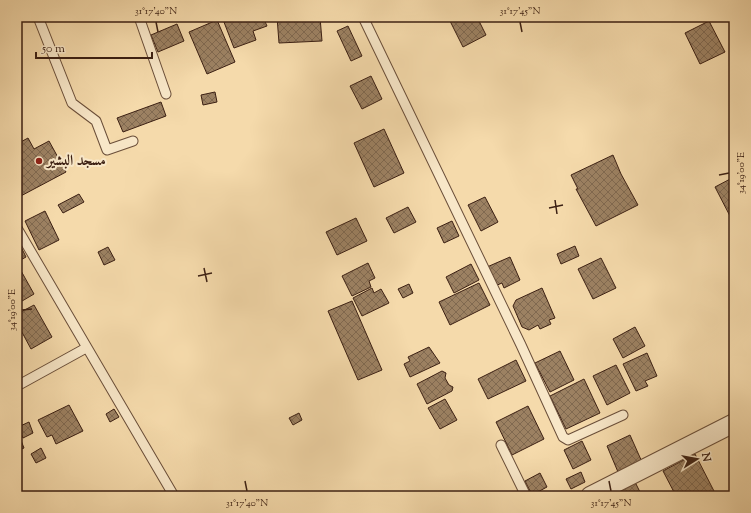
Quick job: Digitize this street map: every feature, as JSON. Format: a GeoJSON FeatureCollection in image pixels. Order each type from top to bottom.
{"type":"FeatureCollection","features":[{"type":"Feature","properties":{"kind":"street"},"geometry":{"type":"LineString","coordinates":[[590,496],[734,423]]}},
{"type":"Feature","properties":{"kind":"lane"},"geometry":{"type":"LineString","coordinates":[[38,17],[72,103],[96,121],[107,150],[133,141]]}},
{"type":"Feature","properties":{"kind":"lane"},"geometry":{"type":"LineString","coordinates":[[139,17],[166,94]]}},
{"type":"Feature","properties":{"kind":"lane"},"geometry":{"type":"LineString","coordinates":[[363,17],[521,345],[563,437],[568,440],[623,415]]}},
{"type":"Feature","properties":{"kind":"lane"},"geometry":{"type":"LineString","coordinates":[[17,228],[174,496]]}},
{"type":"Feature","properties":{"kind":"lane"},"geometry":{"type":"LineString","coordinates":[[17,386],[86,348]]}},
{"type":"Feature","properties":{"kind":"lane"},"geometry":{"type":"LineString","coordinates":[[501,445],[526,496]]}},
{"type":"Feature","properties":{"kind":"building"},"geometry":{"type":"Polygon","coordinates":[[[222,17],[263,17],[267,26],[253,31],[256,40],[234,48],[222,17]]]}},
{"type":"Feature","properties":{"kind":"building"},"geometry":{"type":"Polygon","coordinates":[[[277,17],[320,17],[322,41],[279,43],[277,17]]]}},
{"type":"Feature","properties":{"kind":"building"},"geometry":{"type":"Polygon","coordinates":[[[448,17],[477,17],[486,35],[463,47],[448,17]]]}},
{"type":"Feature","properties":{"kind":"building"},"geometry":{"type":"Polygon","coordinates":[[[217,20],[235,62],[207,74],[189,32],[217,20]]]}},
{"type":"Feature","properties":{"kind":"building"},"geometry":{"type":"Polygon","coordinates":[[[709,21],[725,52],[700,64],[685,33],[709,21]]]}},
{"type":"Feature","properties":{"kind":"building"},"geometry":{"type":"Polygon","coordinates":[[[177,24],[184,41],[158,52],[151,35],[177,24]]]}},
{"type":"Feature","properties":{"kind":"building"},"geometry":{"type":"Polygon","coordinates":[[[348,26],[362,56],[351,61],[337,31],[348,26]]]}},
{"type":"Feature","properties":{"kind":"building"},"geometry":{"type":"Polygon","coordinates":[[[371,76],[382,99],[362,109],[350,86],[371,76]]]}},
{"type":"Feature","properties":{"kind":"building"},"geometry":{"type":"Polygon","coordinates":[[[215,92],[217,102],[203,105],[201,95],[215,92]]]}},
{"type":"Feature","properties":{"kind":"building"},"geometry":{"type":"Polygon","coordinates":[[[161,102],[166,116],[123,132],[117,118],[161,102]]]}},
{"type":"Feature","properties":{"kind":"building"},"geometry":{"type":"Polygon","coordinates":[[[384,129],[404,173],[374,187],[354,143],[384,129]]]}},
{"type":"Feature","properties":{"kind":"building","name":"مسجد البشير"},"geometry":{"type":"Polygon","coordinates":[[[28,138],[34,149],[49,141],[66,172],[17,198],[17,144],[28,138]]]}},
{"type":"Feature","properties":{"kind":"building"},"geometry":{"type":"Polygon","coordinates":[[[613,155],[621,174],[638,205],[596,226],[576,189],[578,189],[571,175],[613,155]]]}},
{"type":"Feature","properties":{"kind":"building"},"geometry":{"type":"Polygon","coordinates":[[[734,177],[734,217],[731,218],[715,187],[734,177]]]}},
{"type":"Feature","properties":{"kind":"building"},"geometry":{"type":"Polygon","coordinates":[[[79,194],[84,202],[63,213],[58,205],[79,194]]]}},
{"type":"Feature","properties":{"kind":"building"},"geometry":{"type":"Polygon","coordinates":[[[485,197],[498,222],[481,231],[468,205],[485,197]]]}},
{"type":"Feature","properties":{"kind":"building"},"geometry":{"type":"Polygon","coordinates":[[[408,207],[416,222],[394,233],[386,218],[408,207]]]}},
{"type":"Feature","properties":{"kind":"building"},"geometry":{"type":"Polygon","coordinates":[[[45,211],[59,240],[39,250],[25,221],[45,211]]]}},
{"type":"Feature","properties":{"kind":"building"},"geometry":{"type":"Polygon","coordinates":[[[356,218],[367,241],[337,255],[326,232],[356,218]]]}},
{"type":"Feature","properties":{"kind":"building"},"geometry":{"type":"Polygon","coordinates":[[[452,221],[459,236],[444,243],[437,228],[452,221]]]}},
{"type":"Feature","properties":{"kind":"building"},"geometry":{"type":"Polygon","coordinates":[[[17,239],[26,257],[17,262],[17,239]]]}},
{"type":"Feature","properties":{"kind":"building"},"geometry":{"type":"Polygon","coordinates":[[[575,246],[579,256],[561,264],[557,254],[575,246]]]}},
{"type":"Feature","properties":{"kind":"building"},"geometry":{"type":"Polygon","coordinates":[[[108,247],[115,260],[104,265],[98,252],[108,247]]]}},
{"type":"Feature","properties":{"kind":"building"},"geometry":{"type":"Polygon","coordinates":[[[510,257],[520,280],[504,288],[502,283],[495,286],[487,267],[510,257]]]}},
{"type":"Feature","properties":{"kind":"building"},"geometry":{"type":"Polygon","coordinates":[[[601,258],[616,288],[593,299],[578,269],[601,258]]]}},
{"type":"Feature","properties":{"kind":"building"},"geometry":{"type":"Polygon","coordinates":[[[368,263],[375,278],[369,281],[371,287],[352,296],[342,276],[368,263]]]}},
{"type":"Feature","properties":{"kind":"building"},"geometry":{"type":"Polygon","coordinates":[[[471,264],[479,280],[454,293],[446,277],[471,264]]]}},
{"type":"Feature","properties":{"kind":"building"},"geometry":{"type":"Polygon","coordinates":[[[20,269],[34,294],[17,304],[17,270],[20,269]]]}},
{"type":"Feature","properties":{"kind":"building"},"geometry":{"type":"Polygon","coordinates":[[[479,283],[490,305],[450,325],[439,302],[479,283]]]}},
{"type":"Feature","properties":{"kind":"building"},"geometry":{"type":"Polygon","coordinates":[[[409,284],[413,293],[403,298],[398,289],[409,284]]]}},
{"type":"Feature","properties":{"kind":"building"},"geometry":{"type":"Polygon","coordinates":[[[372,288],[374,293],[381,289],[389,303],[362,316],[353,298],[372,288]]]}},
{"type":"Feature","properties":{"kind":"building"},"geometry":{"type":"Polygon","coordinates":[[[542,288],[555,318],[549,320],[551,324],[540,329],[538,325],[529,330],[522,327],[513,306],[516,300],[542,288]]]}},
{"type":"Feature","properties":{"kind":"building"},"geometry":{"type":"Polygon","coordinates":[[[352,301],[382,370],[358,380],[328,311],[352,301]]]}},
{"type":"Feature","properties":{"kind":"building"},"geometry":{"type":"Polygon","coordinates":[[[34,305],[52,337],[31,349],[17,323],[17,314],[34,305]]]}},
{"type":"Feature","properties":{"kind":"building"},"geometry":{"type":"Polygon","coordinates":[[[635,327],[645,346],[623,358],[613,339],[635,327]]]}},
{"type":"Feature","properties":{"kind":"building"},"geometry":{"type":"Polygon","coordinates":[[[429,347],[440,363],[410,377],[404,364],[410,361],[408,357],[429,347]]]}},
{"type":"Feature","properties":{"kind":"building"},"geometry":{"type":"Polygon","coordinates":[[[560,351],[574,380],[550,392],[535,363],[560,351]]]}},
{"type":"Feature","properties":{"kind":"building"},"geometry":{"type":"Polygon","coordinates":[[[647,353],[657,376],[645,381],[648,386],[636,391],[623,364],[647,353]]]}},
{"type":"Feature","properties":{"kind":"building"},"geometry":{"type":"Polygon","coordinates":[[[516,360],[526,381],[488,399],[478,379],[516,360]]]}},
{"type":"Feature","properties":{"kind":"building"},"geometry":{"type":"Polygon","coordinates":[[[616,365],[630,393],[607,405],[593,376],[616,365]]]}},
{"type":"Feature","properties":{"kind":"building"},"geometry":{"type":"Polygon","coordinates":[[[442,371],[446,373],[445,378],[449,385],[453,387],[452,391],[427,404],[417,384],[442,371]]]}},
{"type":"Feature","properties":{"kind":"building"},"geometry":{"type":"Polygon","coordinates":[[[584,379],[600,413],[566,429],[550,396],[584,379]]]}},
{"type":"Feature","properties":{"kind":"building"},"geometry":{"type":"Polygon","coordinates":[[[445,399],[457,420],[440,429],[428,408],[445,399]]]}},
{"type":"Feature","properties":{"kind":"building"},"geometry":{"type":"Polygon","coordinates":[[[69,405],[83,431],[56,444],[52,435],[47,437],[38,420],[69,405]]]}},
{"type":"Feature","properties":{"kind":"building"},"geometry":{"type":"Polygon","coordinates":[[[528,406],[544,439],[512,455],[496,422],[528,406]]]}},
{"type":"Feature","properties":{"kind":"building"},"geometry":{"type":"Polygon","coordinates":[[[114,409],[119,417],[110,422],[106,414],[114,409]]]}},
{"type":"Feature","properties":{"kind":"building"},"geometry":{"type":"Polygon","coordinates":[[[299,413],[302,420],[293,425],[289,418],[299,413]]]}},
{"type":"Feature","properties":{"kind":"building"},"geometry":{"type":"Polygon","coordinates":[[[29,422],[33,433],[23,438],[18,427],[29,422]]]}},
{"type":"Feature","properties":{"kind":"building"},"geometry":{"type":"Polygon","coordinates":[[[630,435],[642,462],[618,472],[607,446],[630,435]]]}},
{"type":"Feature","properties":{"kind":"building"},"geometry":{"type":"Polygon","coordinates":[[[20,438],[24,448],[17,451],[17,440],[20,438]]]}},
{"type":"Feature","properties":{"kind":"building"},"geometry":{"type":"Polygon","coordinates":[[[582,441],[591,460],[573,469],[564,450],[582,441]]]}},
{"type":"Feature","properties":{"kind":"building"},"geometry":{"type":"Polygon","coordinates":[[[41,448],[46,458],[36,463],[31,454],[41,448]]]}},
{"type":"Feature","properties":{"kind":"building"},"geometry":{"type":"Polygon","coordinates":[[[695,454],[715,493],[709,496],[676,496],[663,471],[695,454]]]}},
{"type":"Feature","properties":{"kind":"building"},"geometry":{"type":"Polygon","coordinates":[[[581,472],[585,482],[571,489],[566,479],[581,472]]]}},
{"type":"Feature","properties":{"kind":"building"},"geometry":{"type":"Polygon","coordinates":[[[540,473],[547,487],[532,495],[525,481],[540,473]]]}},
{"type":"Feature","properties":{"kind":"building"},"geometry":{"type":"Polygon","coordinates":[[[635,482],[641,494],[644,492],[646,496],[611,496],[635,482]]]}},
{"type":"Feature","properties":{"kind":"place","name":"مسجد البشير"},"geometry":{"type":"Point","coordinates":[39,161]}}]}
